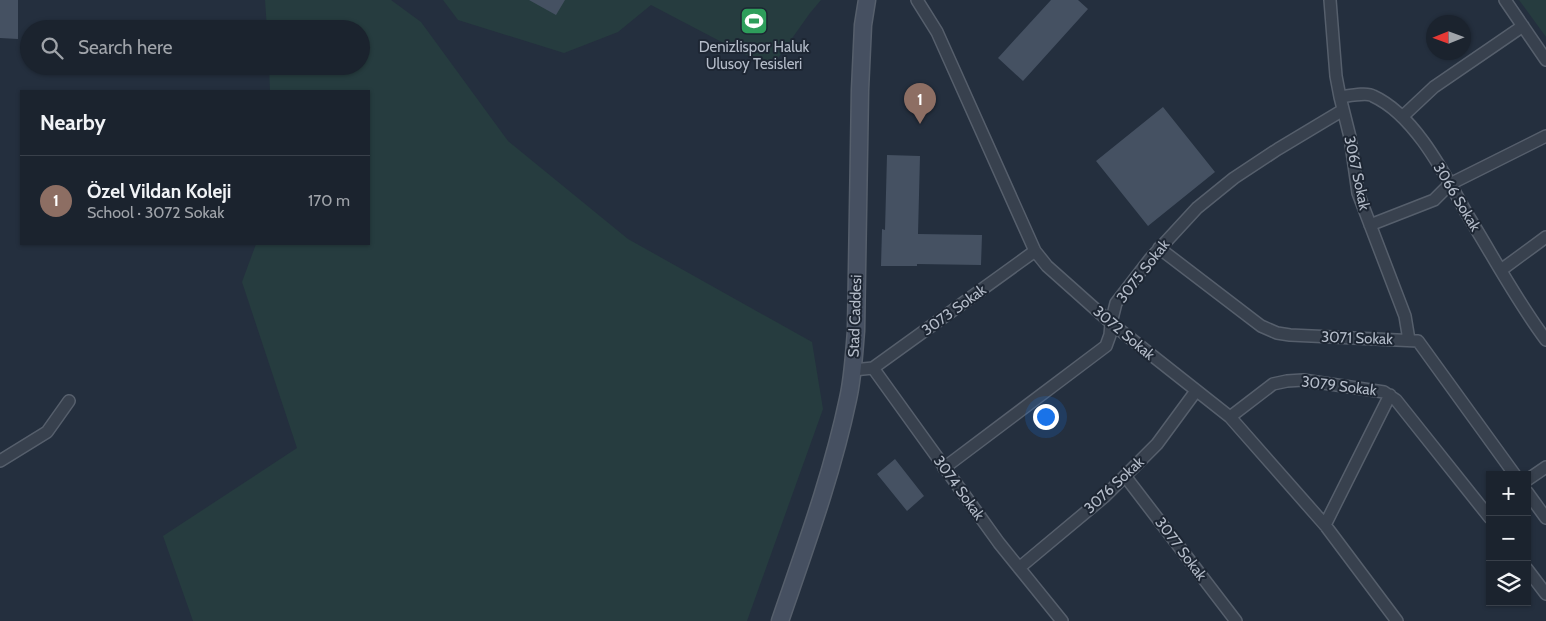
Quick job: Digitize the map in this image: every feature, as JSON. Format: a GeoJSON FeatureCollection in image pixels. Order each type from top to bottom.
{"type":"FeatureCollection","features":[{"type":"Feature","properties":{"kind":"street","name":"Stad Caddesi"},"geometry":{"type":"LineString","coordinates":[[780,621],[829,472],[848,398],[853,370],[856,332],[860,90],[863,25],[867,0]]}},
{"type":"Feature","properties":{"kind":"street","name":"3072 Sokak"},"geometry":{"type":"LineString","coordinates":[[917,0],[937,32],[1035,250],[1046,266],[1111,322],[1230,417],[1326,525],[1397,621]]}},
{"type":"Feature","properties":{"kind":"street","name":"3067 Sokak"},"geometry":{"type":"LineString","coordinates":[[1330,0],[1336,76],[1350,137],[1358,192],[1404,316],[1409,340]]}},
{"type":"Feature","properties":{"kind":"street"},"geometry":{"type":"LineString","coordinates":[[1505,0],[1546,60]]}},
{"type":"Feature","properties":{"kind":"street"},"geometry":{"type":"LineString","coordinates":[[1402,118],[1434,87],[1524,26]]}},
{"type":"Feature","properties":{"kind":"street","name":"3066 Sokak"},"geometry":{"type":"LineString","coordinates":[[1340,97],[1371,94],[1390,105],[1419,135],[1501,270],[1542,325],[1546,340]]}},
{"type":"Feature","properties":{"kind":"street","name":"3075 Sokak"},"geometry":{"type":"LineString","coordinates":[[944,468],[1106,346],[1116,303],[1159,248],[1197,208],[1234,178],[1343,110]]}},
{"type":"Feature","properties":{"kind":"street"},"geometry":{"type":"LineString","coordinates":[[1370,225],[1434,200],[1450,184],[1546,136]]}},
{"type":"Feature","properties":{"kind":"street"},"geometry":{"type":"LineString","coordinates":[[1501,270],[1546,237]]}},
{"type":"Feature","properties":{"kind":"street","name":"3071 Sokak"},"geometry":{"type":"LineString","coordinates":[[1159,248],[1261,326],[1277,332],[1290,335],[1418,341],[1512,471]]}},
{"type":"Feature","properties":{"kind":"street","name":"3073 Sokak"},"geometry":{"type":"LineString","coordinates":[[873,368],[1035,250]]}},
{"type":"Feature","properties":{"kind":"street"},"geometry":{"type":"LineString","coordinates":[[853,370],[873,368]]}},
{"type":"Feature","properties":{"kind":"street","name":"3074 Sokak"},"geometry":{"type":"LineString","coordinates":[[873,368],[944,468],[1019,568],[1062,621]]}},
{"type":"Feature","properties":{"kind":"street","name":"3079 Sokak"},"geometry":{"type":"LineString","coordinates":[[1230,417],[1273,384],[1287,381],[1303,380],[1384,392],[1396,400],[1488,516]]}},
{"type":"Feature","properties":{"kind":"street","name":"3076 Sokak"},"geometry":{"type":"LineString","coordinates":[[1019,568],[1104,497],[1158,444],[1196,391]]}},
{"type":"Feature","properties":{"kind":"street"},"geometry":{"type":"LineString","coordinates":[[1326,525],[1390,396]]}},
{"type":"Feature","properties":{"kind":"street"},"geometry":{"type":"LineString","coordinates":[[0,461],[47,432],[69,401]]}},
{"type":"Feature","properties":{"kind":"street"},"geometry":{"type":"LineString","coordinates":[[1531,477],[1546,467]]}},
{"type":"Feature","properties":{"kind":"street","name":"3077 Sokak"},"geometry":{"type":"LineString","coordinates":[[1125,476],[1236,621]]}},
{"type":"Feature","properties":{"kind":"street"},"geometry":{"type":"LineString","coordinates":[[1531,497],[1546,518]]}},
{"type":"Feature","properties":{"kind":"street"},"geometry":{"type":"LineString","coordinates":[[1531,574],[1546,594]]}},
{"type":"Feature","properties":{"kind":"green space"},"geometry":{"type":"Polygon","coordinates":[[[265,0],[391,0],[421,22],[508,141],[628,239],[812,342],[823,409],[747,621],[193,621],[163,536],[297,448],[242,282],[256,245],[370,245],[370,90],[270,90],[269,75],[370,75],[370,20],[266,20],[265,0]]]}},
{"type":"Feature","properties":{"kind":"green space"},"geometry":{"type":"Polygon","coordinates":[[[443,0],[821,0],[771,68],[651,5],[618,32],[564,53],[458,20],[443,0]]]}},
{"type":"Feature","properties":{"kind":"green space"},"geometry":{"type":"Polygon","coordinates":[[[1519,0],[1546,0],[1546,37],[1519,0]]]}},
{"type":"Feature","properties":{"kind":"building"},"geometry":{"type":"Polygon","coordinates":[[[0,0],[18,0],[18,39],[0,38],[0,0]]]}},
{"type":"Feature","properties":{"kind":"building"},"geometry":{"type":"Polygon","coordinates":[[[529,0],[565,0],[556,15],[529,0]]]}},
{"type":"Feature","properties":{"kind":"building"},"geometry":{"type":"Polygon","coordinates":[[[1051,0],[1078,0],[1088,9],[1023,81],[998,58],[1051,0]]]}},
{"type":"Feature","properties":{"kind":"building"},"geometry":{"type":"Polygon","coordinates":[[[1163,107],[1215,172],[1148,226],[1096,161],[1163,107]]]}},
{"type":"Feature","properties":{"kind":"building"},"geometry":{"type":"Polygon","coordinates":[[[887,155],[920,156],[918,234],[982,235],[981,265],[917,264],[917,266],[881,266],[882,229],[885,230],[887,155]]]}},
{"type":"Feature","properties":{"kind":"building"},"geometry":{"type":"Polygon","coordinates":[[[895,459],[924,496],[907,511],[877,474],[895,459]]]}},
{"type":"Feature","properties":{"kind":"place","name":"Denizlispor Haluk Ulusoy Tesisleri"},"geometry":{"type":"Point","coordinates":[754,21]}},
{"type":"Feature","properties":{"kind":"place","name":"Özel Vildan Koleji"},"geometry":{"type":"Point","coordinates":[920,124]}}]}
